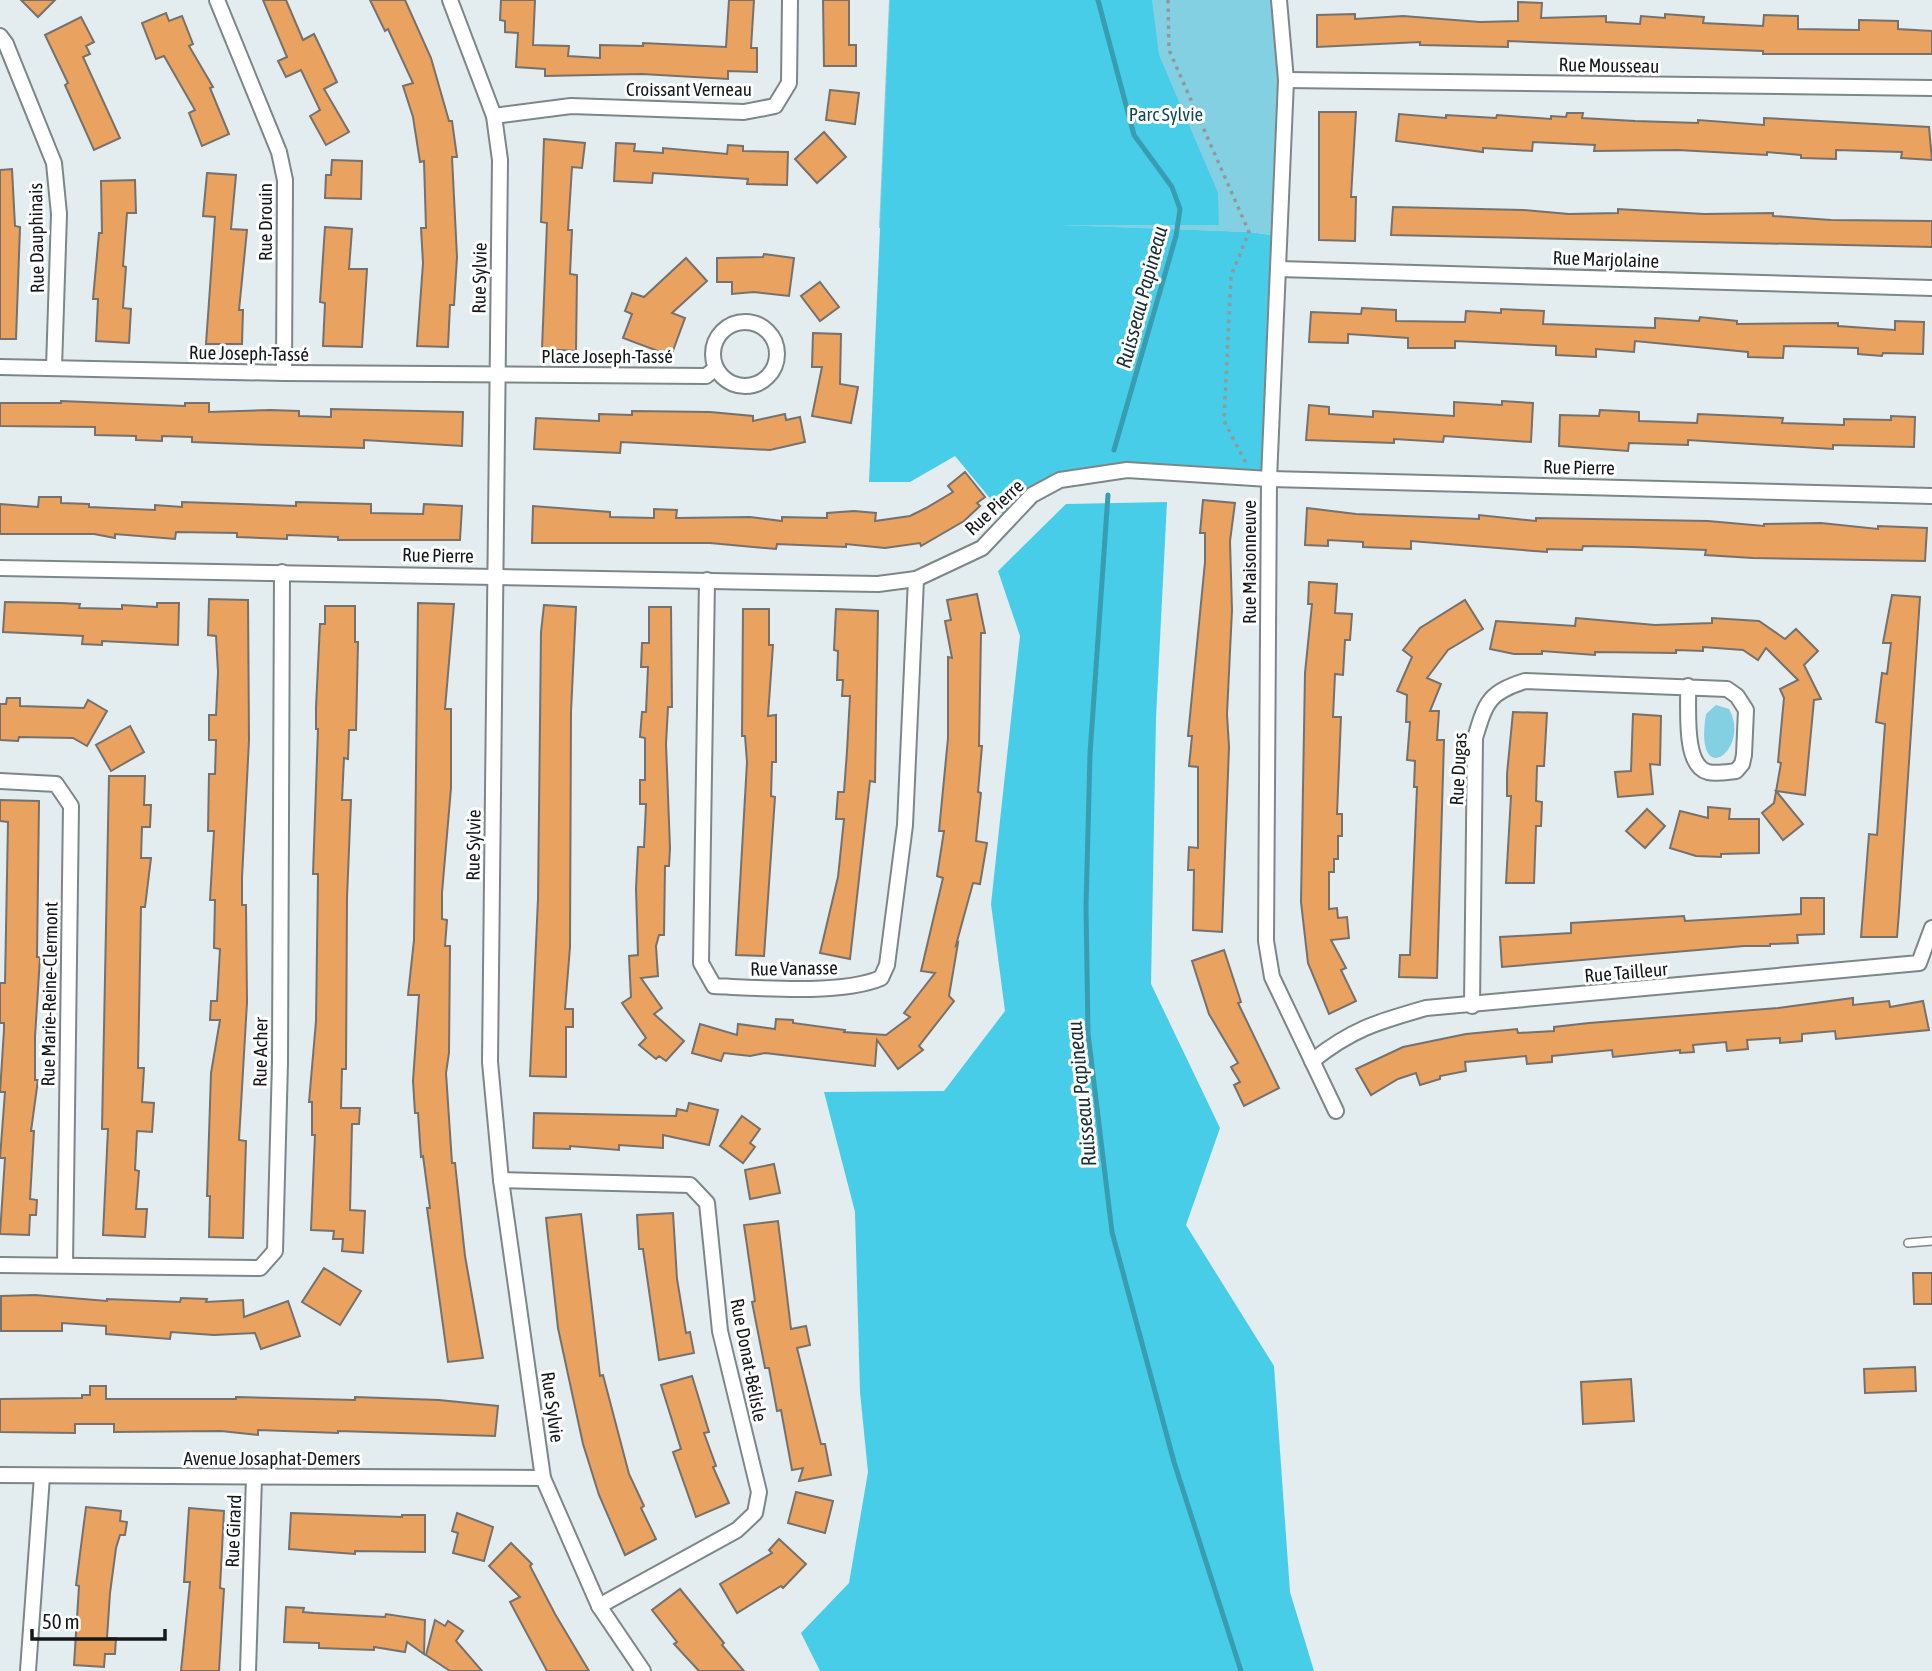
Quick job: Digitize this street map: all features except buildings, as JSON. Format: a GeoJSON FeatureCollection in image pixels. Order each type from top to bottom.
{"type":"FeatureCollection","features":[{"type":"Feature","properties":{"kind":"street","name":"Rue Drouin"},"geometry":{"type":"LineString","coordinates":[[217,0],[279,152],[285,180],[284,373]]}},
{"type":"Feature","properties":{"kind":"street","name":"Rue Sylvie"},"geometry":{"type":"LineString","coordinates":[[450,0],[494,116],[500,160],[490,1062],[501,1180],[543,1478],[599,1606],[643,1671]]}},
{"type":"Feature","properties":{"kind":"street","name":"Croissant Verneau"},"geometry":{"type":"LineString","coordinates":[[494,116],[571,106],[744,112],[775,106],[789,83],[790,0]]}},
{"type":"Feature","properties":{"kind":"street","name":"Rue Maisonneuve"},"geometry":{"type":"LineString","coordinates":[[1279,0],[1286,80],[1269,479],[1266,942],[1272,977],[1336,1111]]}},
{"type":"Feature","properties":{"kind":"street","name":"Rue Dauphinais"},"geometry":{"type":"LineString","coordinates":[[0,36],[6,44],[54,163],[59,214],[54,368]]}},
{"type":"Feature","properties":{"kind":"street","name":"Rue Mousseau"},"geometry":{"type":"LineString","coordinates":[[1286,80],[1932,88]]}},
{"type":"Feature","properties":{"kind":"street","name":"Rue Marjolaine"},"geometry":{"type":"LineString","coordinates":[[1279,269],[1932,288]]}},
{"type":"Feature","properties":{"kind":"street"},"geometry":{"type":"LineString","coordinates":[[747,321],[758,324],[774,338],[778,358],[775,368],[761,383],[751,386],[731,384],[716,369],[713,346],[726,328],[747,321]]}},
{"type":"Feature","properties":{"kind":"street","name":"Rue Joseph-Tassé"},"geometry":{"type":"LineString","coordinates":[[0,367],[496,375]]}},
{"type":"Feature","properties":{"kind":"street","name":"Place Joseph-Tassé"},"geometry":{"type":"LineString","coordinates":[[496,375],[706,376],[716,369]]}},
{"type":"Feature","properties":{"kind":"street","name":"Rue Pierre"},"geometry":{"type":"LineString","coordinates":[[0,568],[878,584],[916,579],[982,548],[1032,495],[1060,480],[1127,470],[1269,479],[1932,496]]}},
{"type":"Feature","properties":{"kind":"street","name":"Rue Acher"},"geometry":{"type":"LineString","coordinates":[[0,1265],[260,1268],[275,1251],[280,1048],[282,572]]}},
{"type":"Feature","properties":{"kind":"street","name":"Rue Vanasse"},"geometry":{"type":"LineString","coordinates":[[707,580],[701,963],[714,986],[752,988],[861,986],[881,978],[887,965],[905,825],[916,579]]}},
{"type":"Feature","properties":{"kind":"street","name":"Rue Dugas"},"geometry":{"type":"LineString","coordinates":[[1472,1006],[1475,738],[1486,702],[1503,688],[1525,681],[1688,686],[1727,689],[1737,696],[1746,710],[1744,755],[1736,771],[1710,773],[1699,769],[1691,758],[1688,686]]}},
{"type":"Feature","properties":{"kind":"street","name":"Rue Marie-Reine-Clermont"},"geometry":{"type":"LineString","coordinates":[[0,781],[56,784],[71,806],[65,1265]]}},
{"type":"Feature","properties":{"kind":"street","name":"Rue Tailleur"},"geometry":{"type":"LineString","coordinates":[[1312,1061],[1339,1040],[1367,1024],[1426,1009],[1919,963],[1932,928]]}},
{"type":"Feature","properties":{"kind":"street","name":"Rue Donat-Bélisle"},"geometry":{"type":"LineString","coordinates":[[501,1180],[691,1185],[707,1203],[720,1331],[759,1492],[755,1513],[737,1530],[599,1606]]}},
{"type":"Feature","properties":{"kind":"street","name":"Avenue Josaphat-Demers"},"geometry":{"type":"LineString","coordinates":[[0,1475],[543,1478]]}},
{"type":"Feature","properties":{"kind":"street"},"geometry":{"type":"LineString","coordinates":[[28,1671],[42,1476]]}},
{"type":"Feature","properties":{"kind":"street","name":"Rue Girard"},"geometry":{"type":"LineString","coordinates":[[248,1671],[254,1477]]}},
{"type":"Feature","properties":{"kind":"lane"},"geometry":{"type":"LineString","coordinates":[[1908,1243],[1932,1241]]}},
{"type":"Feature","properties":{"kind":"path"},"geometry":{"type":"LineString","coordinates":[[1168,0],[1169,50],[1249,232],[1231,276],[1224,421],[1253,477]]}},
{"type":"Feature","properties":{"kind":"green space","name":"Parc Sylvie"},"geometry":{"type":"Polygon","coordinates":[[[889,0],[1279,0],[1280,236],[1249,232],[1024,224],[879,228],[889,0]]]}},
{"type":"Feature","properties":{"kind":"green space"},"geometry":{"type":"Polygon","coordinates":[[[890,0],[1152,0],[1159,55],[1218,193],[1219,225],[1062,225],[1249,232],[1280,236],[1269,479],[1127,470],[1060,480],[1008,520],[955,456],[910,482],[869,482],[890,0]]]}},
{"type":"Feature","properties":{"kind":"green space"},"geometry":{"type":"Polygon","coordinates":[[[1167,502],[1156,718],[1151,984],[1220,1128],[1186,1225],[1274,1366],[1290,1592],[1314,1671],[820,1671],[801,1633],[849,1583],[868,1472],[860,1392],[855,1212],[824,1092],[944,1091],[1005,1011],[991,904],[1020,636],[998,571],[1066,504],[1167,502]]]}},
{"type":"Feature","properties":{"kind":"green space"},"geometry":{"type":"Polygon","coordinates":[[[1716,705],[1729,709],[1734,724],[1733,738],[1728,749],[1721,756],[1714,758],[1707,752],[1704,738],[1706,714],[1716,705]]]}},
{"type":"Feature","properties":{"kind":"waterway","name":"Ruisseau Papineau"},"geometry":{"type":"LineString","coordinates":[[1098,0],[1134,135],[1172,187],[1180,209],[1176,236],[1114,450]]}},
{"type":"Feature","properties":{"kind":"waterway","name":"Ruisseau Papineau"},"geometry":{"type":"LineString","coordinates":[[1108,495],[1090,754],[1086,907],[1088,1033],[1112,1232],[1174,1462],[1241,1671]]}}]}
